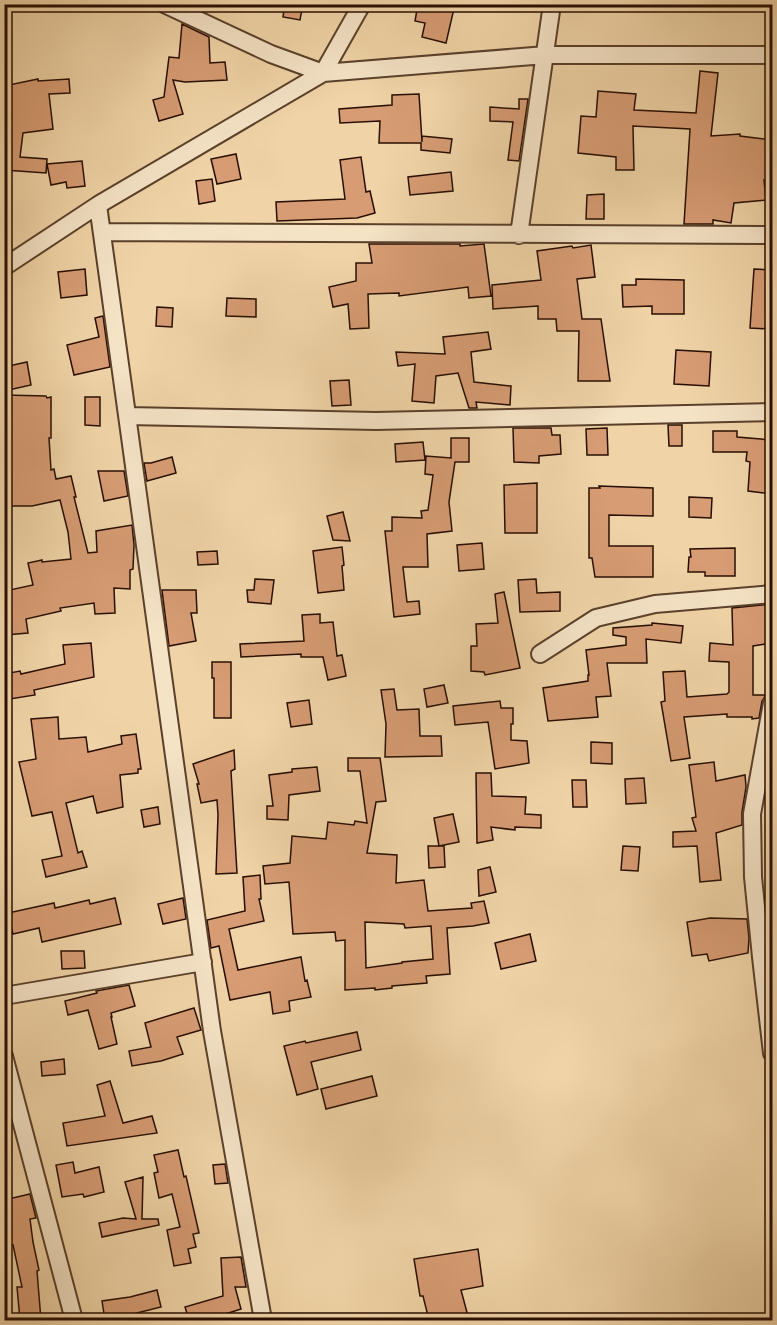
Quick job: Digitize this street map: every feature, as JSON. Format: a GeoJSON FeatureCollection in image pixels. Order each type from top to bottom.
{"type":"FeatureCollection","features":[{"type":"Feature","properties":{"kind":"street"},"geometry":{"type":"LineString","coordinates":[[164,4],[271,54],[323,73],[546,55],[772,55]]}},
{"type":"Feature","properties":{"kind":"street"},"geometry":{"type":"LineString","coordinates":[[7,264],[98,205],[323,73],[362,4]]}},
{"type":"Feature","properties":{"kind":"street"},"geometry":{"type":"LineString","coordinates":[[519,235],[552,4]]}},
{"type":"Feature","properties":{"kind":"street"},"geometry":{"type":"LineString","coordinates":[[98,205],[214,1043],[263,1320]]}},
{"type":"Feature","properties":{"kind":"street"},"geometry":{"type":"LineString","coordinates":[[102,232],[772,235]]}},
{"type":"Feature","properties":{"kind":"street"},"geometry":{"type":"LineString","coordinates":[[127,416],[376,420],[772,412]]}},
{"type":"Feature","properties":{"kind":"street"},"geometry":{"type":"LineString","coordinates":[[540,654],[596,618],[655,604],[772,594]]}},
{"type":"Feature","properties":{"kind":"street"},"geometry":{"type":"LineString","coordinates":[[772,703],[752,814],[753,877],[772,1053]]}},
{"type":"Feature","properties":{"kind":"street"},"geometry":{"type":"LineString","coordinates":[[4,996],[203,962]]}},
{"type":"Feature","properties":{"kind":"street"},"geometry":{"type":"LineString","coordinates":[[4,1056],[74,1320]]}},
{"type":"Feature","properties":{"kind":"building"},"geometry":{"type":"Polygon","coordinates":[[[285,4],[303,4],[300,20],[283,17],[285,4]]]}},
{"type":"Feature","properties":{"kind":"building"},"geometry":{"type":"Polygon","coordinates":[[[418,4],[455,4],[446,43],[422,37],[425,23],[415,21],[418,4]]]}},
{"type":"Feature","properties":{"kind":"building"},"geometry":{"type":"Polygon","coordinates":[[[182,24],[209,37],[210,63],[225,62],[227,80],[185,82],[173,80],[183,114],[159,121],[153,100],[164,97],[169,57],[179,58],[182,24]]]}},
{"type":"Feature","properties":{"kind":"building"},"geometry":{"type":"Polygon","coordinates":[[[700,71],[718,73],[711,136],[740,134],[740,136],[772,140],[772,179],[764,180],[766,200],[734,203],[731,223],[713,220],[713,224],[684,224],[690,129],[633,126],[634,170],[616,170],[616,157],[578,153],[581,116],[596,117],[598,91],[636,94],[634,110],[696,113],[700,71]]]}},
{"type":"Feature","properties":{"kind":"building"},"geometry":{"type":"Polygon","coordinates":[[[38,79],[38,81],[69,79],[70,93],[49,94],[53,129],[23,133],[20,157],[47,159],[46,173],[4,170],[4,86],[38,79]]]}},
{"type":"Feature","properties":{"kind":"building"},"geometry":{"type":"Polygon","coordinates":[[[419,94],[422,142],[422,136],[452,139],[450,153],[421,150],[421,143],[379,143],[380,121],[340,123],[339,109],[392,105],[392,95],[419,94]]]}},
{"type":"Feature","properties":{"kind":"building"},"geometry":{"type":"Polygon","coordinates":[[[519,99],[528,99],[519,161],[508,160],[513,122],[490,121],[490,107],[519,109],[519,99]]]}},
{"type":"Feature","properties":{"kind":"building"},"geometry":{"type":"Polygon","coordinates":[[[236,154],[241,179],[217,184],[211,159],[236,154]]]}},
{"type":"Feature","properties":{"kind":"building"},"geometry":{"type":"Polygon","coordinates":[[[361,157],[366,192],[370,191],[375,213],[357,218],[277,221],[276,202],[345,199],[340,160],[361,157]]]}},
{"type":"Feature","properties":{"kind":"building"},"geometry":{"type":"Polygon","coordinates":[[[82,161],[85,186],[67,188],[66,182],[51,185],[47,164],[82,161]]]}},
{"type":"Feature","properties":{"kind":"building"},"geometry":{"type":"Polygon","coordinates":[[[451,172],[453,191],[410,195],[408,177],[451,172]]]}},
{"type":"Feature","properties":{"kind":"building"},"geometry":{"type":"Polygon","coordinates":[[[212,179],[215,201],[199,204],[196,181],[212,179]]]}},
{"type":"Feature","properties":{"kind":"building"},"geometry":{"type":"Polygon","coordinates":[[[604,194],[604,219],[586,219],[587,195],[604,194]]]}},
{"type":"Feature","properties":{"kind":"building"},"geometry":{"type":"Polygon","coordinates":[[[369,244],[460,244],[460,246],[484,244],[491,296],[469,298],[468,287],[399,296],[399,293],[368,294],[369,328],[350,329],[348,304],[333,307],[329,287],[356,281],[356,263],[372,263],[369,244]]]}},
{"type":"Feature","properties":{"kind":"building"},"geometry":{"type":"Polygon","coordinates":[[[591,245],[595,277],[577,279],[582,319],[601,319],[610,381],[578,381],[579,331],[557,331],[556,319],[538,319],[538,306],[493,309],[492,285],[541,280],[537,251],[591,245]]]}},
{"type":"Feature","properties":{"kind":"building"},"geometry":{"type":"Polygon","coordinates":[[[85,269],[87,295],[61,298],[58,272],[85,269]]]}},
{"type":"Feature","properties":{"kind":"building"},"geometry":{"type":"Polygon","coordinates":[[[754,269],[772,270],[772,329],[750,328],[754,269]]]}},
{"type":"Feature","properties":{"kind":"building"},"geometry":{"type":"Polygon","coordinates":[[[636,279],[684,280],[684,314],[652,314],[652,306],[623,307],[622,285],[636,285],[636,279]]]}},
{"type":"Feature","properties":{"kind":"building"},"geometry":{"type":"Polygon","coordinates":[[[227,298],[256,299],[256,317],[226,316],[227,298]]]}},
{"type":"Feature","properties":{"kind":"building"},"geometry":{"type":"Polygon","coordinates":[[[157,307],[173,308],[172,327],[156,326],[157,307]]]}},
{"type":"Feature","properties":{"kind":"building"},"geometry":{"type":"Polygon","coordinates":[[[103,316],[110,367],[74,375],[67,345],[99,337],[95,318],[103,316]]]}},
{"type":"Feature","properties":{"kind":"building"},"geometry":{"type":"Polygon","coordinates":[[[488,332],[491,349],[471,352],[474,382],[511,386],[510,405],[476,402],[477,408],[469,408],[458,373],[436,376],[434,403],[412,401],[415,364],[398,366],[396,352],[445,354],[443,337],[488,332]]]}},
{"type":"Feature","properties":{"kind":"building"},"geometry":{"type":"Polygon","coordinates":[[[676,350],[711,352],[709,386],[674,384],[676,350]]]}},
{"type":"Feature","properties":{"kind":"building"},"geometry":{"type":"Polygon","coordinates":[[[27,362],[31,385],[4,391],[4,367],[27,362]]]}},
{"type":"Feature","properties":{"kind":"building"},"geometry":{"type":"Polygon","coordinates":[[[349,380],[351,405],[332,406],[330,381],[349,380]]]}},
{"type":"Feature","properties":{"kind":"building"},"geometry":{"type":"Polygon","coordinates":[[[4,395],[51,397],[51,438],[49,438],[51,470],[54,469],[56,479],[71,476],[88,553],[97,552],[96,531],[132,525],[134,545],[130,589],[114,588],[115,613],[95,614],[94,603],[60,608],[61,611],[26,619],[28,633],[5,635],[4,614],[8,614],[5,591],[33,585],[28,563],[71,559],[68,532],[60,500],[32,506],[4,506],[10,421],[4,420],[4,395]]]}},
{"type":"Feature","properties":{"kind":"building"},"geometry":{"type":"Polygon","coordinates":[[[85,397],[100,397],[100,426],[85,425],[85,397]]]}},
{"type":"Feature","properties":{"kind":"building"},"geometry":{"type":"Polygon","coordinates":[[[668,425],[682,425],[682,446],[669,446],[668,425]]]}},
{"type":"Feature","properties":{"kind":"building"},"geometry":{"type":"Polygon","coordinates":[[[513,428],[551,428],[552,435],[560,435],[561,454],[539,456],[539,463],[514,462],[513,428]]]}},
{"type":"Feature","properties":{"kind":"building"},"geometry":{"type":"Polygon","coordinates":[[[607,428],[608,455],[587,455],[586,429],[607,428]]]}},
{"type":"Feature","properties":{"kind":"building"},"geometry":{"type":"Polygon","coordinates":[[[713,431],[737,431],[737,437],[772,440],[772,494],[748,491],[750,462],[746,461],[747,452],[713,452],[713,431]]]}},
{"type":"Feature","properties":{"kind":"building"},"geometry":{"type":"Polygon","coordinates":[[[451,438],[469,438],[469,462],[455,462],[449,502],[452,531],[427,534],[428,567],[403,567],[407,602],[419,601],[420,614],[394,617],[385,531],[392,531],[392,517],[422,518],[421,511],[428,510],[433,475],[425,474],[426,456],[451,458],[451,438]]]}},
{"type":"Feature","properties":{"kind":"building"},"geometry":{"type":"Polygon","coordinates":[[[423,442],[425,460],[396,462],[395,444],[423,442]]]}},
{"type":"Feature","properties":{"kind":"building"},"geometry":{"type":"Polygon","coordinates":[[[172,457],[176,473],[147,481],[144,463],[172,457]]]}},
{"type":"Feature","properties":{"kind":"building"},"geometry":{"type":"Polygon","coordinates":[[[98,471],[124,471],[128,496],[104,501],[98,471]]]}},
{"type":"Feature","properties":{"kind":"building"},"geometry":{"type":"Polygon","coordinates":[[[537,483],[537,533],[505,533],[504,485],[537,483]]]}},
{"type":"Feature","properties":{"kind":"building"},"geometry":{"type":"Polygon","coordinates":[[[599,486],[653,488],[653,516],[609,515],[609,546],[653,546],[653,577],[595,577],[592,558],[589,558],[589,488],[600,488],[599,486]]]}},
{"type":"Feature","properties":{"kind":"building"},"geometry":{"type":"Polygon","coordinates":[[[689,497],[712,498],[711,518],[689,517],[689,497]]]}},
{"type":"Feature","properties":{"kind":"building"},"geometry":{"type":"Polygon","coordinates":[[[343,512],[350,541],[333,540],[327,516],[343,512]]]}},
{"type":"Feature","properties":{"kind":"building"},"geometry":{"type":"Polygon","coordinates":[[[482,543],[484,569],[459,571],[457,545],[482,543]]]}},
{"type":"Feature","properties":{"kind":"building"},"geometry":{"type":"Polygon","coordinates":[[[342,547],[344,590],[318,593],[313,551],[342,547]]]}},
{"type":"Feature","properties":{"kind":"building"},"geometry":{"type":"Polygon","coordinates":[[[735,548],[735,576],[705,576],[705,572],[688,572],[690,549],[735,548]]]}},
{"type":"Feature","properties":{"kind":"building"},"geometry":{"type":"Polygon","coordinates":[[[217,551],[218,564],[198,565],[197,552],[217,551]]]}},
{"type":"Feature","properties":{"kind":"building"},"geometry":{"type":"Polygon","coordinates":[[[255,579],[274,580],[271,604],[248,602],[247,590],[254,590],[255,579]]]}},
{"type":"Feature","properties":{"kind":"building"},"geometry":{"type":"Polygon","coordinates":[[[536,579],[537,593],[560,592],[560,611],[520,612],[518,580],[536,579]]]}},
{"type":"Feature","properties":{"kind":"building"},"geometry":{"type":"Polygon","coordinates":[[[162,590],[196,590],[197,613],[191,613],[196,641],[169,646],[162,590]]]}},
{"type":"Feature","properties":{"kind":"building"},"geometry":{"type":"Polygon","coordinates":[[[504,592],[520,668],[485,675],[484,672],[471,671],[471,646],[477,646],[476,624],[498,623],[495,594],[504,592]]]}},
{"type":"Feature","properties":{"kind":"building"},"geometry":{"type":"Polygon","coordinates":[[[772,604],[772,643],[753,646],[753,695],[766,695],[762,701],[759,718],[727,717],[727,714],[684,717],[690,758],[671,761],[661,702],[665,701],[663,672],[685,671],[687,697],[727,694],[729,692],[729,662],[709,661],[710,643],[733,645],[732,608],[772,604]]]}},
{"type":"Feature","properties":{"kind":"building"},"geometry":{"type":"Polygon","coordinates":[[[320,614],[320,623],[333,622],[337,656],[342,655],[346,676],[328,680],[323,657],[301,657],[301,654],[241,657],[240,644],[304,641],[302,615],[320,614]]]}},
{"type":"Feature","properties":{"kind":"building"},"geometry":{"type":"Polygon","coordinates":[[[652,623],[683,626],[681,643],[646,639],[647,663],[607,663],[611,696],[596,697],[598,717],[548,721],[543,688],[588,681],[586,650],[626,645],[626,637],[613,635],[613,628],[652,625],[652,623]]]}},
{"type":"Feature","properties":{"kind":"building"},"geometry":{"type":"Polygon","coordinates":[[[91,643],[94,677],[34,690],[35,695],[10,699],[8,688],[4,688],[4,674],[20,671],[21,674],[65,664],[63,645],[91,643]]]}},
{"type":"Feature","properties":{"kind":"building"},"geometry":{"type":"Polygon","coordinates":[[[212,662],[231,662],[231,718],[214,718],[212,662]]]}},
{"type":"Feature","properties":{"kind":"building"},"geometry":{"type":"Polygon","coordinates":[[[444,685],[448,703],[427,707],[424,689],[444,685]]]}},
{"type":"Feature","properties":{"kind":"building"},"geometry":{"type":"Polygon","coordinates":[[[394,689],[397,710],[419,709],[420,736],[441,736],[442,756],[385,757],[386,724],[381,690],[394,689]]]}},
{"type":"Feature","properties":{"kind":"building"},"geometry":{"type":"Polygon","coordinates":[[[309,700],[312,724],[291,727],[287,703],[309,700]]]}},
{"type":"Feature","properties":{"kind":"building"},"geometry":{"type":"Polygon","coordinates":[[[500,701],[501,708],[513,708],[511,740],[527,741],[529,763],[495,769],[488,722],[455,725],[453,706],[500,701]]]}},
{"type":"Feature","properties":{"kind":"building"},"geometry":{"type":"Polygon","coordinates":[[[58,717],[59,739],[86,737],[88,752],[122,744],[121,736],[136,734],[141,769],[138,769],[138,773],[120,775],[123,807],[97,813],[93,796],[66,803],[78,853],[82,851],[87,867],[46,877],[42,860],[62,856],[52,812],[32,816],[19,762],[36,759],[31,719],[58,717]]]}},
{"type":"Feature","properties":{"kind":"building"},"geometry":{"type":"Polygon","coordinates":[[[591,742],[612,743],[612,764],[591,763],[591,742]]]}},
{"type":"Feature","properties":{"kind":"building"},"geometry":{"type":"Polygon","coordinates":[[[234,750],[235,769],[231,771],[237,873],[216,874],[217,800],[201,803],[197,784],[199,784],[193,764],[234,750]]]}},
{"type":"Feature","properties":{"kind":"building"},"geometry":{"type":"Polygon","coordinates":[[[348,758],[380,758],[386,801],[376,802],[367,853],[397,855],[396,883],[424,880],[428,911],[472,908],[471,903],[484,901],[489,923],[447,928],[450,974],[426,976],[427,983],[375,990],[375,988],[345,990],[345,940],[336,941],[335,932],[293,934],[289,882],[265,884],[263,866],[290,863],[292,836],[326,839],[328,822],[354,825],[355,821],[367,823],[360,771],[348,771],[348,758]],[[365,922],[366,968],[433,959],[431,926],[405,928],[404,924],[365,922]]]}},
{"type":"Feature","properties":{"kind":"building"},"geometry":{"type":"Polygon","coordinates":[[[714,762],[716,781],[745,775],[742,825],[716,833],[721,880],[700,882],[697,846],[673,847],[673,832],[696,831],[692,818],[696,817],[689,765],[714,762]]]}},
{"type":"Feature","properties":{"kind":"building"},"geometry":{"type":"Polygon","coordinates":[[[317,767],[320,791],[289,795],[288,820],[267,819],[267,806],[273,806],[269,775],[292,772],[292,769],[317,767]]]}},
{"type":"Feature","properties":{"kind":"building"},"geometry":{"type":"Polygon","coordinates":[[[476,773],[491,773],[492,796],[526,797],[525,814],[541,815],[541,828],[515,827],[515,830],[491,827],[493,840],[477,843],[476,773]]]}},
{"type":"Feature","properties":{"kind":"building"},"geometry":{"type":"Polygon","coordinates":[[[644,778],[646,803],[626,804],[625,779],[644,778]]]}},
{"type":"Feature","properties":{"kind":"building"},"geometry":{"type":"Polygon","coordinates":[[[572,780],[586,780],[587,807],[573,807],[572,780]]]}},
{"type":"Feature","properties":{"kind":"building"},"geometry":{"type":"Polygon","coordinates":[[[158,807],[160,824],[144,827],[141,810],[158,807]]]}},
{"type":"Feature","properties":{"kind":"building"},"geometry":{"type":"Polygon","coordinates":[[[453,814],[459,842],[439,846],[434,818],[453,814]]]}},
{"type":"Feature","properties":{"kind":"building"},"geometry":{"type":"Polygon","coordinates":[[[428,846],[444,846],[445,867],[429,868],[428,846]]]}},
{"type":"Feature","properties":{"kind":"building"},"geometry":{"type":"Polygon","coordinates":[[[623,846],[640,847],[638,871],[621,870],[623,846]]]}},
{"type":"Feature","properties":{"kind":"building"},"geometry":{"type":"Polygon","coordinates":[[[490,867],[496,892],[479,896],[478,870],[490,867]]]}},
{"type":"Feature","properties":{"kind":"building"},"geometry":{"type":"Polygon","coordinates":[[[260,875],[261,899],[259,899],[264,921],[229,929],[238,970],[301,957],[305,981],[307,980],[311,997],[289,1001],[290,1011],[273,1014],[270,992],[230,1000],[219,946],[211,948],[207,920],[245,911],[243,877],[260,875]]]}},
{"type":"Feature","properties":{"kind":"building"},"geometry":{"type":"Polygon","coordinates":[[[115,898],[121,924],[42,942],[39,928],[13,934],[8,913],[54,903],[55,908],[89,900],[90,904],[115,898]]]}},
{"type":"Feature","properties":{"kind":"building"},"geometry":{"type":"Polygon","coordinates":[[[183,898],[186,919],[163,924],[158,904],[183,898]]]}},
{"type":"Feature","properties":{"kind":"building"},"geometry":{"type":"Polygon","coordinates":[[[710,918],[747,919],[748,953],[709,961],[707,954],[692,956],[687,922],[710,918]]]}},
{"type":"Feature","properties":{"kind":"building"},"geometry":{"type":"Polygon","coordinates":[[[530,934],[536,961],[501,969],[495,943],[530,934]]]}},
{"type":"Feature","properties":{"kind":"building"},"geometry":{"type":"Polygon","coordinates":[[[61,951],[84,951],[85,968],[62,969],[61,951]]]}},
{"type":"Feature","properties":{"kind":"building"},"geometry":{"type":"Polygon","coordinates":[[[129,985],[135,1006],[111,1013],[117,1044],[99,1049],[88,1010],[68,1015],[65,1001],[97,993],[96,991],[129,985]]]}},
{"type":"Feature","properties":{"kind":"building"},"geometry":{"type":"Polygon","coordinates":[[[194,1008],[201,1030],[177,1037],[183,1054],[132,1066],[129,1051],[151,1047],[145,1023],[194,1008]]]}},
{"type":"Feature","properties":{"kind":"building"},"geometry":{"type":"Polygon","coordinates":[[[357,1032],[361,1050],[311,1062],[318,1089],[297,1095],[284,1046],[357,1032]]]}},
{"type":"Feature","properties":{"kind":"building"},"geometry":{"type":"Polygon","coordinates":[[[64,1059],[65,1074],[42,1076],[41,1062],[64,1059]]]}},
{"type":"Feature","properties":{"kind":"building"},"geometry":{"type":"Polygon","coordinates":[[[372,1076],[377,1096],[326,1109],[321,1089],[372,1076]]]}},
{"type":"Feature","properties":{"kind":"building"},"geometry":{"type":"Polygon","coordinates":[[[110,1081],[123,1123],[152,1116],[157,1133],[67,1146],[63,1123],[105,1116],[97,1085],[110,1081]]]}},
{"type":"Feature","properties":{"kind":"building"},"geometry":{"type":"Polygon","coordinates":[[[178,1150],[199,1233],[193,1234],[196,1247],[188,1249],[191,1263],[174,1266],[167,1230],[180,1227],[172,1194],[159,1198],[154,1173],[158,1172],[154,1155],[178,1150]]]}},
{"type":"Feature","properties":{"kind":"building"},"geometry":{"type":"Polygon","coordinates":[[[73,1162],[75,1173],[99,1167],[104,1192],[84,1197],[83,1194],[62,1197],[56,1165],[73,1162]]]}},
{"type":"Feature","properties":{"kind":"building"},"geometry":{"type":"Polygon","coordinates":[[[225,1164],[228,1183],[215,1184],[213,1165],[225,1164]]]}},
{"type":"Feature","properties":{"kind":"building"},"geometry":{"type":"Polygon","coordinates":[[[143,1177],[142,1219],[158,1219],[159,1225],[102,1237],[99,1223],[123,1218],[136,1219],[125,1182],[143,1177]]]}},
{"type":"Feature","properties":{"kind":"building"},"geometry":{"type":"Polygon","coordinates":[[[30,1194],[36,1218],[30,1219],[39,1270],[37,1271],[41,1320],[20,1320],[17,1287],[22,1287],[13,1245],[4,1247],[4,1200],[30,1194]]]}},
{"type":"Feature","properties":{"kind":"building"},"geometry":{"type":"Polygon","coordinates":[[[478,1249],[483,1286],[461,1290],[469,1320],[429,1320],[423,1296],[420,1296],[414,1259],[478,1249]]]}},
{"type":"Feature","properties":{"kind":"building"},"geometry":{"type":"Polygon","coordinates":[[[241,1257],[246,1287],[235,1287],[241,1309],[213,1318],[214,1320],[189,1320],[185,1307],[223,1296],[221,1258],[241,1257]]]}},
{"type":"Feature","properties":{"kind":"building"},"geometry":{"type":"Polygon","coordinates":[[[157,1290],[161,1307],[125,1316],[126,1318],[105,1320],[102,1301],[157,1290]]]}}]}
